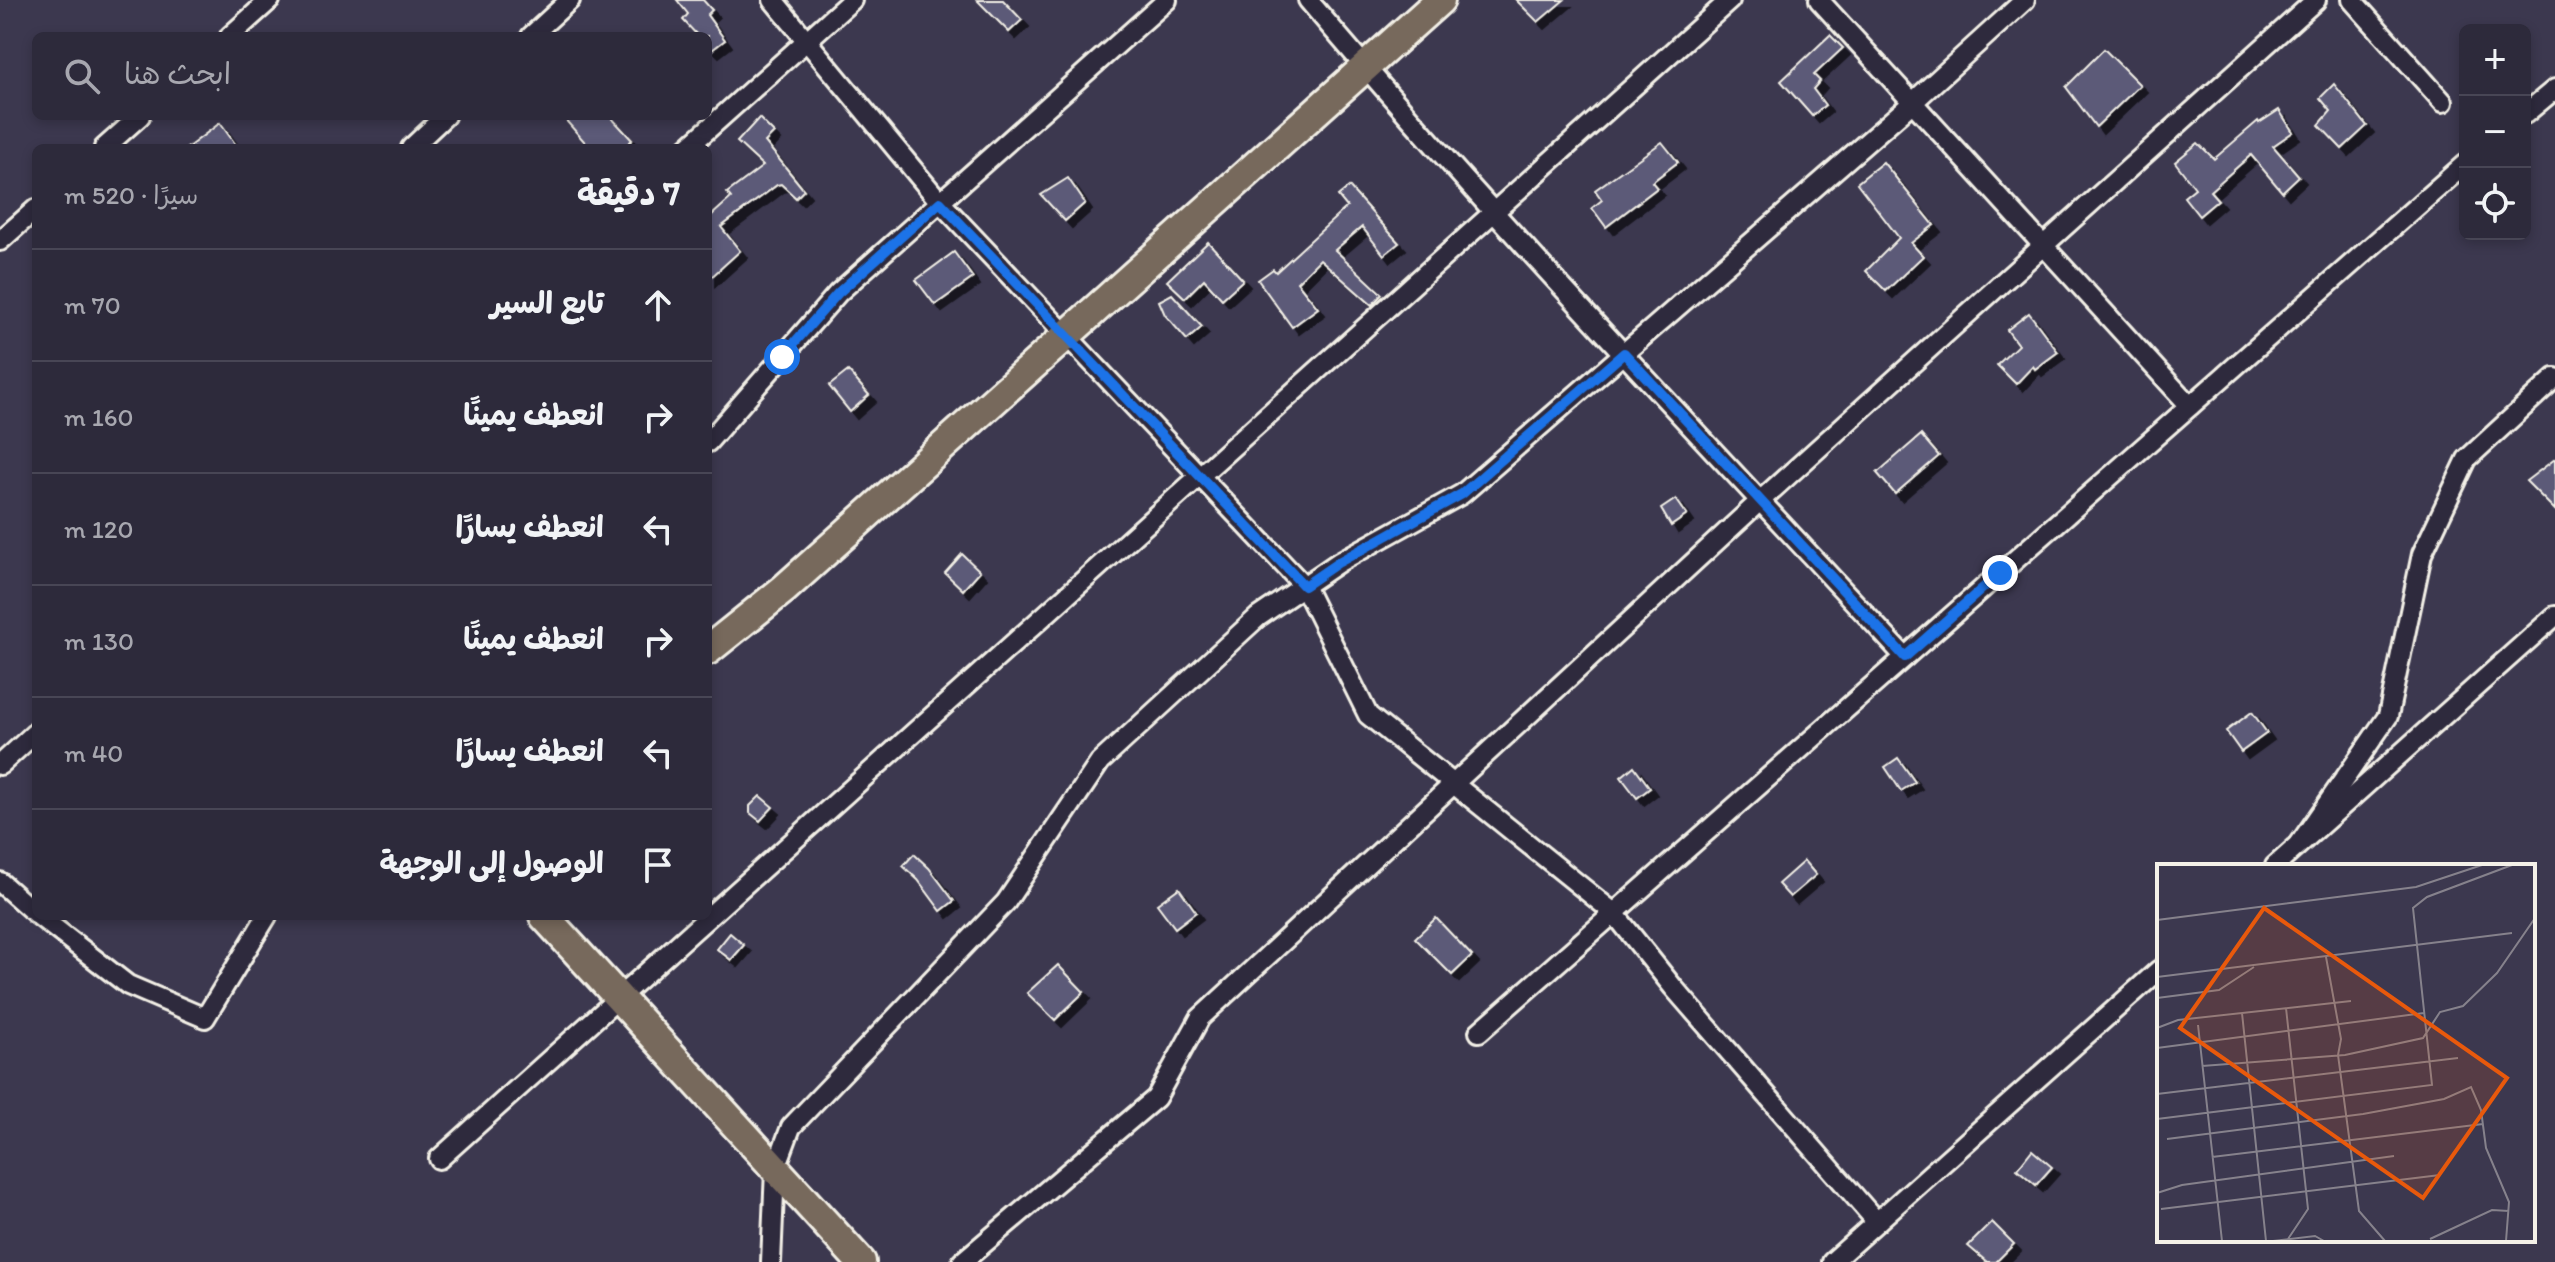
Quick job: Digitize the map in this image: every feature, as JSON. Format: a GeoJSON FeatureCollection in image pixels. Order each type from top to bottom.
{"type":"FeatureCollection","features":[{"type":"Feature","properties":{"kind":"main road"},"geometry":{"type":"LineString","coordinates":[[712,647],[784,589],[1440,0]]}},
{"type":"Feature","properties":{"kind":"main road"},"geometry":{"type":"LineString","coordinates":[[548,920],[861,1262]]}},
{"type":"Feature","properties":{"kind":"street"},"geometry":{"type":"LineString","coordinates":[[234,32],[270,0]]}},
{"type":"Feature","properties":{"kind":"street"},"geometry":{"type":"LineString","coordinates":[[535,32],[570,0]]}},
{"type":"Feature","properties":{"kind":"street"},"geometry":{"type":"LineString","coordinates":[[773,0],[940,202],[1304,586],[1368,715],[1614,913],[1673,987],[1877,1222]]}},
{"type":"Feature","properties":{"kind":"street"},"geometry":{"type":"LineString","coordinates":[[691,144],[852,0]]}},
{"type":"Feature","properties":{"kind":"street"},"geometry":{"type":"LineString","coordinates":[[712,437],[838,293],[1167,0]]}},
{"type":"Feature","properties":{"kind":"street"},"geometry":{"type":"LineString","coordinates":[[1308,0],[1365,68],[1905,657]]}},
{"type":"Feature","properties":{"kind":"street"},"geometry":{"type":"LineString","coordinates":[[712,914],[1730,0]]}},
{"type":"Feature","properties":{"kind":"street"},"geometry":{"type":"LineString","coordinates":[[1819,0],[2190,406]]}},
{"type":"Feature","properties":{"kind":"street"},"geometry":{"type":"LineString","coordinates":[[771,1262],[775,1170],[791,1127],[1006,902],[1100,762],[1258,617],[1339,562],[1462,494],[1912,103],[2025,0]]}},
{"type":"Feature","properties":{"kind":"street"},"geometry":{"type":"LineString","coordinates":[[962,1262],[1156,1098],[1200,1018],[1761,500],[2316,0]]}},
{"type":"Feature","properties":{"kind":"street"},"geometry":{"type":"LineString","coordinates":[[2352,0],[2443,102]]}},
{"type":"Feature","properties":{"kind":"street"},"geometry":{"type":"LineString","coordinates":[[2531,109],[2555,89]]}},
{"type":"Feature","properties":{"kind":"street"},"geometry":{"type":"LineString","coordinates":[[108,144],[136,120]]}},
{"type":"Feature","properties":{"kind":"street"},"geometry":{"type":"LineString","coordinates":[[415,144],[441,120]]}},
{"type":"Feature","properties":{"kind":"street"},"geometry":{"type":"LineString","coordinates":[[1479,1032],[2460,168]]}},
{"type":"Feature","properties":{"kind":"street"},"geometry":{"type":"LineString","coordinates":[[0,241],[32,213]]}},
{"type":"Feature","properties":{"kind":"street"},"geometry":{"type":"LineString","coordinates":[[2300,843],[2388,716],[2422,554],[2467,459],[2555,378]]}},
{"type":"Feature","properties":{"kind":"street"},"geometry":{"type":"LineString","coordinates":[[2277,864],[2555,616]]}},
{"type":"Feature","properties":{"kind":"street"},"geometry":{"type":"LineString","coordinates":[[0,765],[32,736]]}},
{"type":"Feature","properties":{"kind":"street"},"geometry":{"type":"LineString","coordinates":[[0,882],[32,911]]}},
{"type":"Feature","properties":{"kind":"street"},"geometry":{"type":"LineString","coordinates":[[44,920],[128,985],[205,1018],[265,920]]}},
{"type":"Feature","properties":{"kind":"street"},"geometry":{"type":"LineString","coordinates":[[439,1159],[706,920]]}},
{"type":"Feature","properties":{"kind":"street"},"geometry":{"type":"LineString","coordinates":[[1832,1262],[2157,972]]}},
{"type":"Feature","properties":{"kind":"building"},"geometry":{"type":"Polygon","coordinates":[[[677,0],[703,0],[712,10],[707,15],[725,40],[712,50],[712,32],[694,32],[683,20],[688,14],[677,0]]]}},
{"type":"Feature","properties":{"kind":"building"},"geometry":{"type":"Polygon","coordinates":[[[977,0],[1003,0],[1022,20],[1009,32],[977,0]]]}},
{"type":"Feature","properties":{"kind":"building"},"geometry":{"type":"Polygon","coordinates":[[[1516,0],[1564,0],[1538,22],[1516,0]]]}},
{"type":"Feature","properties":{"kind":"building"},"geometry":{"type":"Polygon","coordinates":[[[1830,35],[1843,48],[1814,75],[1820,81],[1813,89],[1825,105],[1812,116],[1781,81],[1830,35]]]}},
{"type":"Feature","properties":{"kind":"building"},"geometry":{"type":"Polygon","coordinates":[[[2104,49],[2140,85],[2096,127],[2066,87],[2104,49]]]}},
{"type":"Feature","properties":{"kind":"building"},"geometry":{"type":"Polygon","coordinates":[[[2334,84],[2367,126],[2342,149],[2319,125],[2331,111],[2320,98],[2334,84]]]}},
{"type":"Feature","properties":{"kind":"building"},"geometry":{"type":"Polygon","coordinates":[[[2279,110],[2293,132],[2273,146],[2299,176],[2282,192],[2251,155],[2210,191],[2218,200],[2199,216],[2184,197],[2195,188],[2175,162],[2198,143],[2214,159],[2258,121],[2279,110]]]}},
{"type":"Feature","properties":{"kind":"building"},"geometry":{"type":"Polygon","coordinates":[[[759,118],[774,133],[765,142],[804,190],[796,198],[781,184],[777,185],[721,227],[740,251],[712,276],[712,215],[731,198],[727,193],[763,166],[737,142],[759,118]]]}},
{"type":"Feature","properties":{"kind":"building"},"geometry":{"type":"Polygon","coordinates":[[[566,120],[614,120],[632,140],[628,144],[586,144],[566,120]]]}},
{"type":"Feature","properties":{"kind":"building"},"geometry":{"type":"Polygon","coordinates":[[[220,123],[235,144],[192,144],[220,123]]]}},
{"type":"Feature","properties":{"kind":"building"},"geometry":{"type":"Polygon","coordinates":[[[1662,142],[1678,162],[1652,182],[1657,188],[1606,227],[1592,208],[1602,200],[1595,190],[1662,142]]]}},
{"type":"Feature","properties":{"kind":"building"},"geometry":{"type":"Polygon","coordinates":[[[1883,162],[1934,225],[1911,243],[1923,256],[1886,291],[1866,271],[1899,238],[1857,183],[1883,162]]]}},
{"type":"Feature","properties":{"kind":"building"},"geometry":{"type":"Polygon","coordinates":[[[1068,178],[1085,203],[1065,221],[1041,195],[1068,178]]]}},
{"type":"Feature","properties":{"kind":"building"},"geometry":{"type":"Polygon","coordinates":[[[1349,187],[1399,243],[1384,255],[1362,227],[1335,250],[1382,294],[1372,305],[1320,259],[1297,282],[1318,308],[1292,327],[1258,280],[1273,269],[1276,272],[1347,207],[1338,196],[1349,187]]]}},
{"type":"Feature","properties":{"kind":"building"},"geometry":{"type":"Polygon","coordinates":[[[1208,242],[1243,280],[1222,299],[1204,279],[1185,298],[1167,281],[1208,242]]]}},
{"type":"Feature","properties":{"kind":"building"},"geometry":{"type":"Polygon","coordinates":[[[954,252],[973,278],[935,305],[916,280],[954,252]]]}},
{"type":"Feature","properties":{"kind":"building"},"geometry":{"type":"Polygon","coordinates":[[[1172,294],[1202,327],[1187,340],[1165,315],[1159,301],[1172,294]]]}},
{"type":"Feature","properties":{"kind":"building"},"geometry":{"type":"Polygon","coordinates":[[[2029,313],[2058,352],[2035,369],[2033,366],[2016,384],[1997,365],[2018,345],[2007,330],[2029,313]]]}},
{"type":"Feature","properties":{"kind":"building"},"geometry":{"type":"Polygon","coordinates":[[[848,371],[869,395],[850,412],[829,386],[848,371]]]}},
{"type":"Feature","properties":{"kind":"building"},"geometry":{"type":"Polygon","coordinates":[[[1921,435],[1939,456],[1895,494],[1877,473],[1921,435]]]}},
{"type":"Feature","properties":{"kind":"building"},"geometry":{"type":"Polygon","coordinates":[[[2555,459],[2555,510],[2526,481],[2555,459]]]}},
{"type":"Feature","properties":{"kind":"building"},"geometry":{"type":"Polygon","coordinates":[[[1676,499],[1687,515],[1671,526],[1661,509],[1676,499]]]}},
{"type":"Feature","properties":{"kind":"building"},"geometry":{"type":"Polygon","coordinates":[[[962,554],[980,571],[963,590],[945,573],[962,554]]]}},
{"type":"Feature","properties":{"kind":"building"},"geometry":{"type":"Polygon","coordinates":[[[2252,712],[2267,733],[2241,752],[2226,731],[2252,712]]]}},
{"type":"Feature","properties":{"kind":"building"},"geometry":{"type":"Polygon","coordinates":[[[1898,758],[1915,782],[1901,791],[1885,767],[1898,758]]]}},
{"type":"Feature","properties":{"kind":"building"},"geometry":{"type":"Polygon","coordinates":[[[1634,766],[1650,788],[1637,798],[1621,777],[1634,766]]]}},
{"type":"Feature","properties":{"kind":"building"},"geometry":{"type":"Polygon","coordinates":[[[760,796],[773,807],[760,821],[750,813],[750,806],[760,796]]]}},
{"type":"Feature","properties":{"kind":"building"},"geometry":{"type":"Polygon","coordinates":[[[914,854],[954,901],[941,911],[918,880],[903,866],[914,854]]]}},
{"type":"Feature","properties":{"kind":"building"},"geometry":{"type":"Polygon","coordinates":[[[1804,861],[1816,875],[1790,897],[1778,884],[1804,861]]]}},
{"type":"Feature","properties":{"kind":"building"},"geometry":{"type":"Polygon","coordinates":[[[1179,888],[1196,912],[1175,928],[1157,904],[1179,888]]]}},
{"type":"Feature","properties":{"kind":"building"},"geometry":{"type":"Polygon","coordinates":[[[1436,918],[1472,956],[1452,975],[1415,938],[1436,918]]]}},
{"type":"Feature","properties":{"kind":"building"},"geometry":{"type":"Polygon","coordinates":[[[730,933],[744,945],[731,960],[717,949],[730,933]]]}},
{"type":"Feature","properties":{"kind":"building"},"geometry":{"type":"Polygon","coordinates":[[[1058,965],[1084,992],[1055,1020],[1027,993],[1058,965]]]}},
{"type":"Feature","properties":{"kind":"building"},"geometry":{"type":"Polygon","coordinates":[[[2032,1150],[2052,1167],[2036,1185],[2017,1169],[2032,1150]]]}},
{"type":"Feature","properties":{"kind":"building"},"geometry":{"type":"Polygon","coordinates":[[[1992,1222],[2014,1244],[1996,1262],[1987,1262],[1968,1246],[1992,1222]]]}},
{"type":"Feature","properties":{"kind":"route"},"geometry":{"type":"LineString","coordinates":[[782,357],[838,293],[940,202],[1304,586],[1339,562],[1462,494],[1624,353],[1905,657],[2000,573]]}}]}
